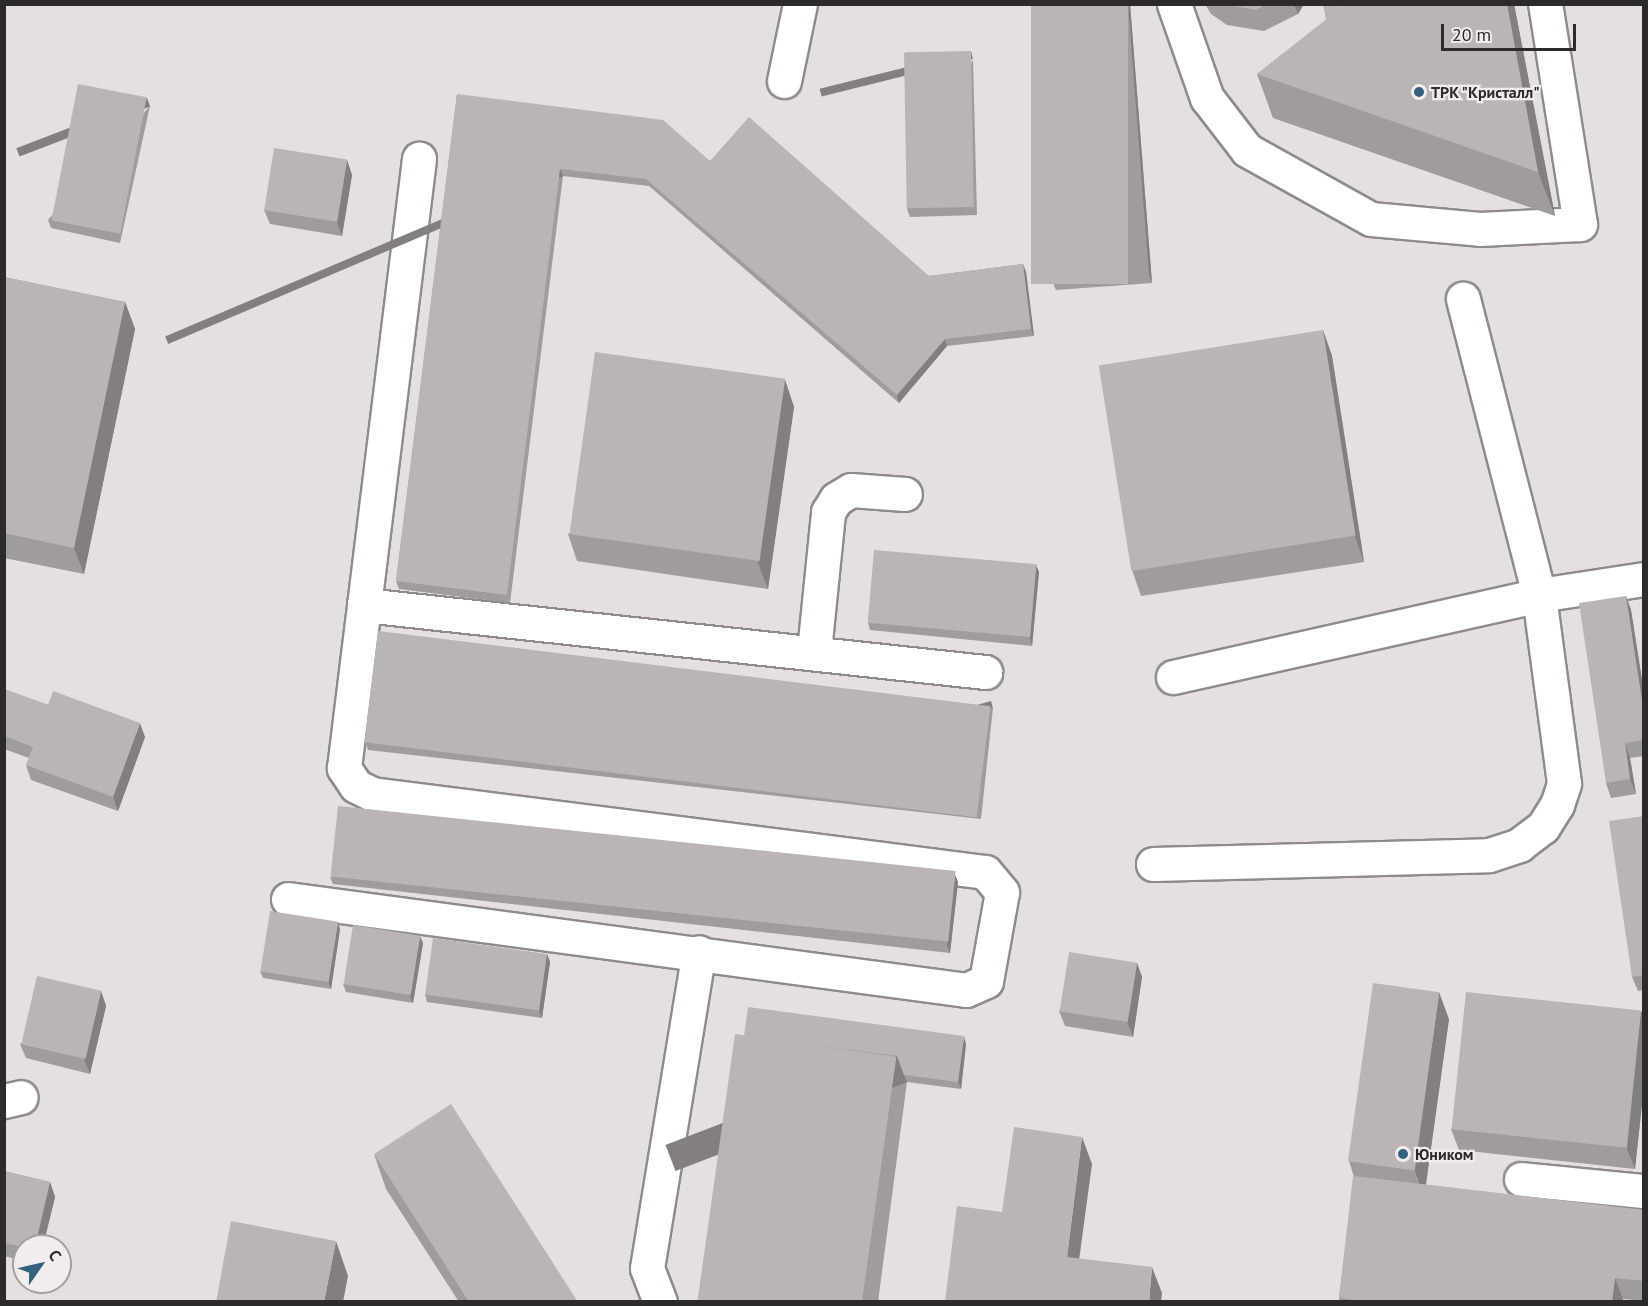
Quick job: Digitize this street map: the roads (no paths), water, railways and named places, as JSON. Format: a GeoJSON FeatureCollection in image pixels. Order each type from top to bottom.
{"type":"FeatureCollection","features":[{"type":"Feature","properties":{"kind":"street"},"geometry":{"type":"LineString","coordinates":[[784,81],[801,4]]}},
{"type":"Feature","properties":{"kind":"street"},"geometry":{"type":"LineString","coordinates":[[1173,4],[1207,98],[1247,150],[1371,219],[1480,229],[1580,224],[1545,4]]}},
{"type":"Feature","properties":{"kind":"street"},"geometry":{"type":"LineString","coordinates":[[288,899],[699,952],[966,990],[986,981],[1002,892],[985,872],[372,794],[356,786],[344,768],[419,159]]}},
{"type":"Feature","properties":{"kind":"street"},"geometry":{"type":"LineString","coordinates":[[1153,864],[1489,855],[1519,845],[1543,827],[1557,805],[1564,783],[1539,595],[1463,299]]}},
{"type":"Feature","properties":{"kind":"street"},"geometry":{"type":"LineString","coordinates":[[814,651],[828,512],[836,499],[851,490],[905,494]]}},
{"type":"Feature","properties":{"kind":"street"},"geometry":{"type":"LineString","coordinates":[[1173,677],[1539,595],[1644,579]]}},
{"type":"Feature","properties":{"kind":"street"},"geometry":{"type":"LineString","coordinates":[[364,604],[814,651],[985,672]]}},
{"type":"Feature","properties":{"kind":"street"},"geometry":{"type":"LineString","coordinates":[[660,1302],[647,1268],[699,952]]}},
{"type":"Feature","properties":{"kind":"street"},"geometry":{"type":"LineString","coordinates":[[1521,1179],[1644,1191]]}},
{"type":"Feature","properties":{"kind":"place","name":"ТРК \"Кристалл\""},"geometry":{"type":"Point","coordinates":[1419,92]}},
{"type":"Feature","properties":{"kind":"place","name":"Юником"},"geometry":{"type":"Point","coordinates":[1403,1154]}}]}
